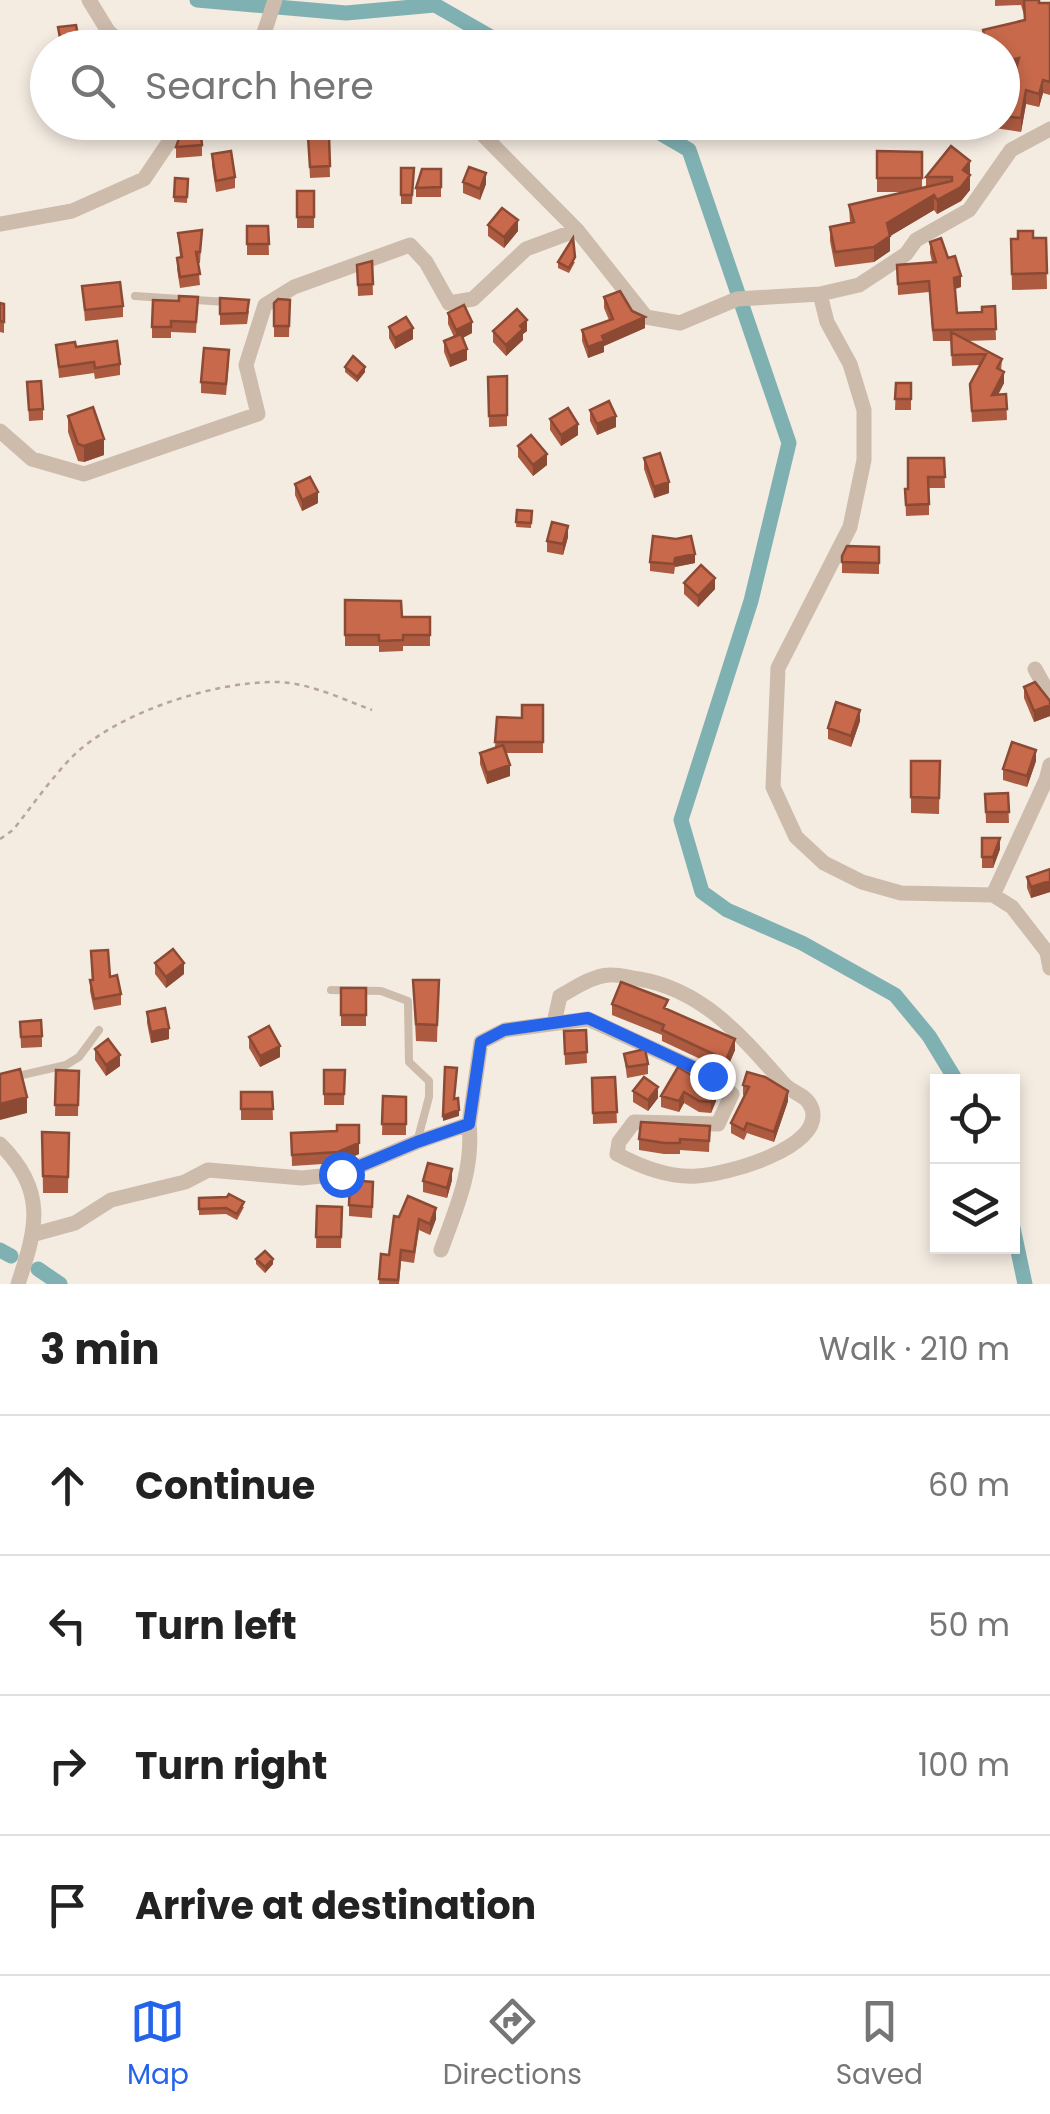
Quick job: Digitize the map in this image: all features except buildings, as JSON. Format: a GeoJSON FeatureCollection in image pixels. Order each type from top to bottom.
{"type":"FeatureCollection","features":[{"type":"Feature","properties":{"kind":"street"},"geometry":{"type":"LineString","coordinates":[[89,0],[107,30]]}},
{"type":"Feature","properties":{"kind":"street"},"geometry":{"type":"LineString","coordinates":[[265,30],[275,0]]}},
{"type":"Feature","properties":{"kind":"street"},"geometry":{"type":"LineString","coordinates":[[489,140],[577,230],[646,317],[680,323],[737,300],[820,294],[860,286],[906,254],[916,240],[969,210],[1011,150],[1050,129]]}},
{"type":"Feature","properties":{"kind":"street"},"geometry":{"type":"LineString","coordinates":[[0,224],[72,211],[144,178],[169,140]]}},
{"type":"Feature","properties":{"kind":"street"},"geometry":{"type":"LineString","coordinates":[[0,431],[32,460],[84,474],[258,414],[246,365],[265,304],[294,287],[410,244],[426,262],[449,303],[474,299],[526,249],[577,230]]}},
{"type":"Feature","properties":{"kind":"street"},"geometry":{"type":"LineString","coordinates":[[820,294],[827,322],[850,364],[864,410],[864,460],[850,527],[778,668],[772,787],[796,837],[824,863],[862,882],[901,893],[993,895],[1012,906],[1047,952],[1050,968]]}},
{"type":"Feature","properties":{"kind":"street"},"geometry":{"type":"LineString","coordinates":[[1035,669],[1050,696]]}},
{"type":"Feature","properties":{"kind":"street"},"geometry":{"type":"LineString","coordinates":[[993,895],[1050,764]]}},
{"type":"Feature","properties":{"kind":"street"},"geometry":{"type":"LineString","coordinates":[[441,1250],[466,1178],[481,1042],[504,1030],[554,1023],[588,1018],[712,1076],[732,1094],[718,1124],[634,1122],[619,1142],[617,1154],[646,1169],[696,1177],[752,1166],[803,1138],[812,1122],[812,1109],[804,1096],[787,1088],[764,1058],[719,1014],[665,983],[610,974],[592,980],[560,996],[554,1023]]}},
{"type":"Feature","properties":{"kind":"street"},"geometry":{"type":"LineString","coordinates":[[35,1234],[75,1223],[111,1200],[184,1182],[208,1170],[302,1178],[341,1174],[469,1124]]}},
{"type":"Feature","properties":{"kind":"street"},"geometry":{"type":"LineString","coordinates":[[0,1144],[16,1161],[34,1193],[35,1234],[18,1284]]}},
{"type":"Feature","properties":{"kind":"lane"},"geometry":{"type":"LineString","coordinates":[[135,296],[228,302]]}},
{"type":"Feature","properties":{"kind":"lane"},"geometry":{"type":"LineString","coordinates":[[247,303],[265,304]]}},
{"type":"Feature","properties":{"kind":"lane"},"geometry":{"type":"LineString","coordinates":[[331,990],[381,991],[408,1001],[409,1062],[429,1081],[429,1097],[417,1142]]}},
{"type":"Feature","properties":{"kind":"lane"},"geometry":{"type":"LineString","coordinates":[[0,1080],[66,1065],[79,1056],[99,1030]]}},
{"type":"Feature","properties":{"kind":"path"},"geometry":{"type":"LineString","coordinates":[[0,838],[13,830],[74,756],[130,718],[167,704],[225,685],[279,682],[314,688],[372,710]]}},
{"type":"Feature","properties":{"kind":"waterway"},"geometry":{"type":"LineString","coordinates":[[197,0],[346,13],[435,5],[479,30]]}},
{"type":"Feature","properties":{"kind":"waterway"},"geometry":{"type":"LineString","coordinates":[[672,140],[689,150],[789,443],[751,601],[681,820],[702,892],[727,910],[802,943],[895,995],[929,1036],[952,1074]]}},
{"type":"Feature","properties":{"kind":"waterway"},"geometry":{"type":"LineString","coordinates":[[0,1250],[11,1256]]}},
{"type":"Feature","properties":{"kind":"waterway"},"geometry":{"type":"LineString","coordinates":[[1019,1254],[1025,1284]]}},
{"type":"Feature","properties":{"kind":"waterway"},"geometry":{"type":"LineString","coordinates":[[38,1269],[60,1284]]}},
{"type":"Feature","properties":{"kind":"route"},"geometry":{"type":"LineString","coordinates":[[341,1174],[469,1124],[481,1042],[504,1030],[588,1018],[712,1076]]}}]}
